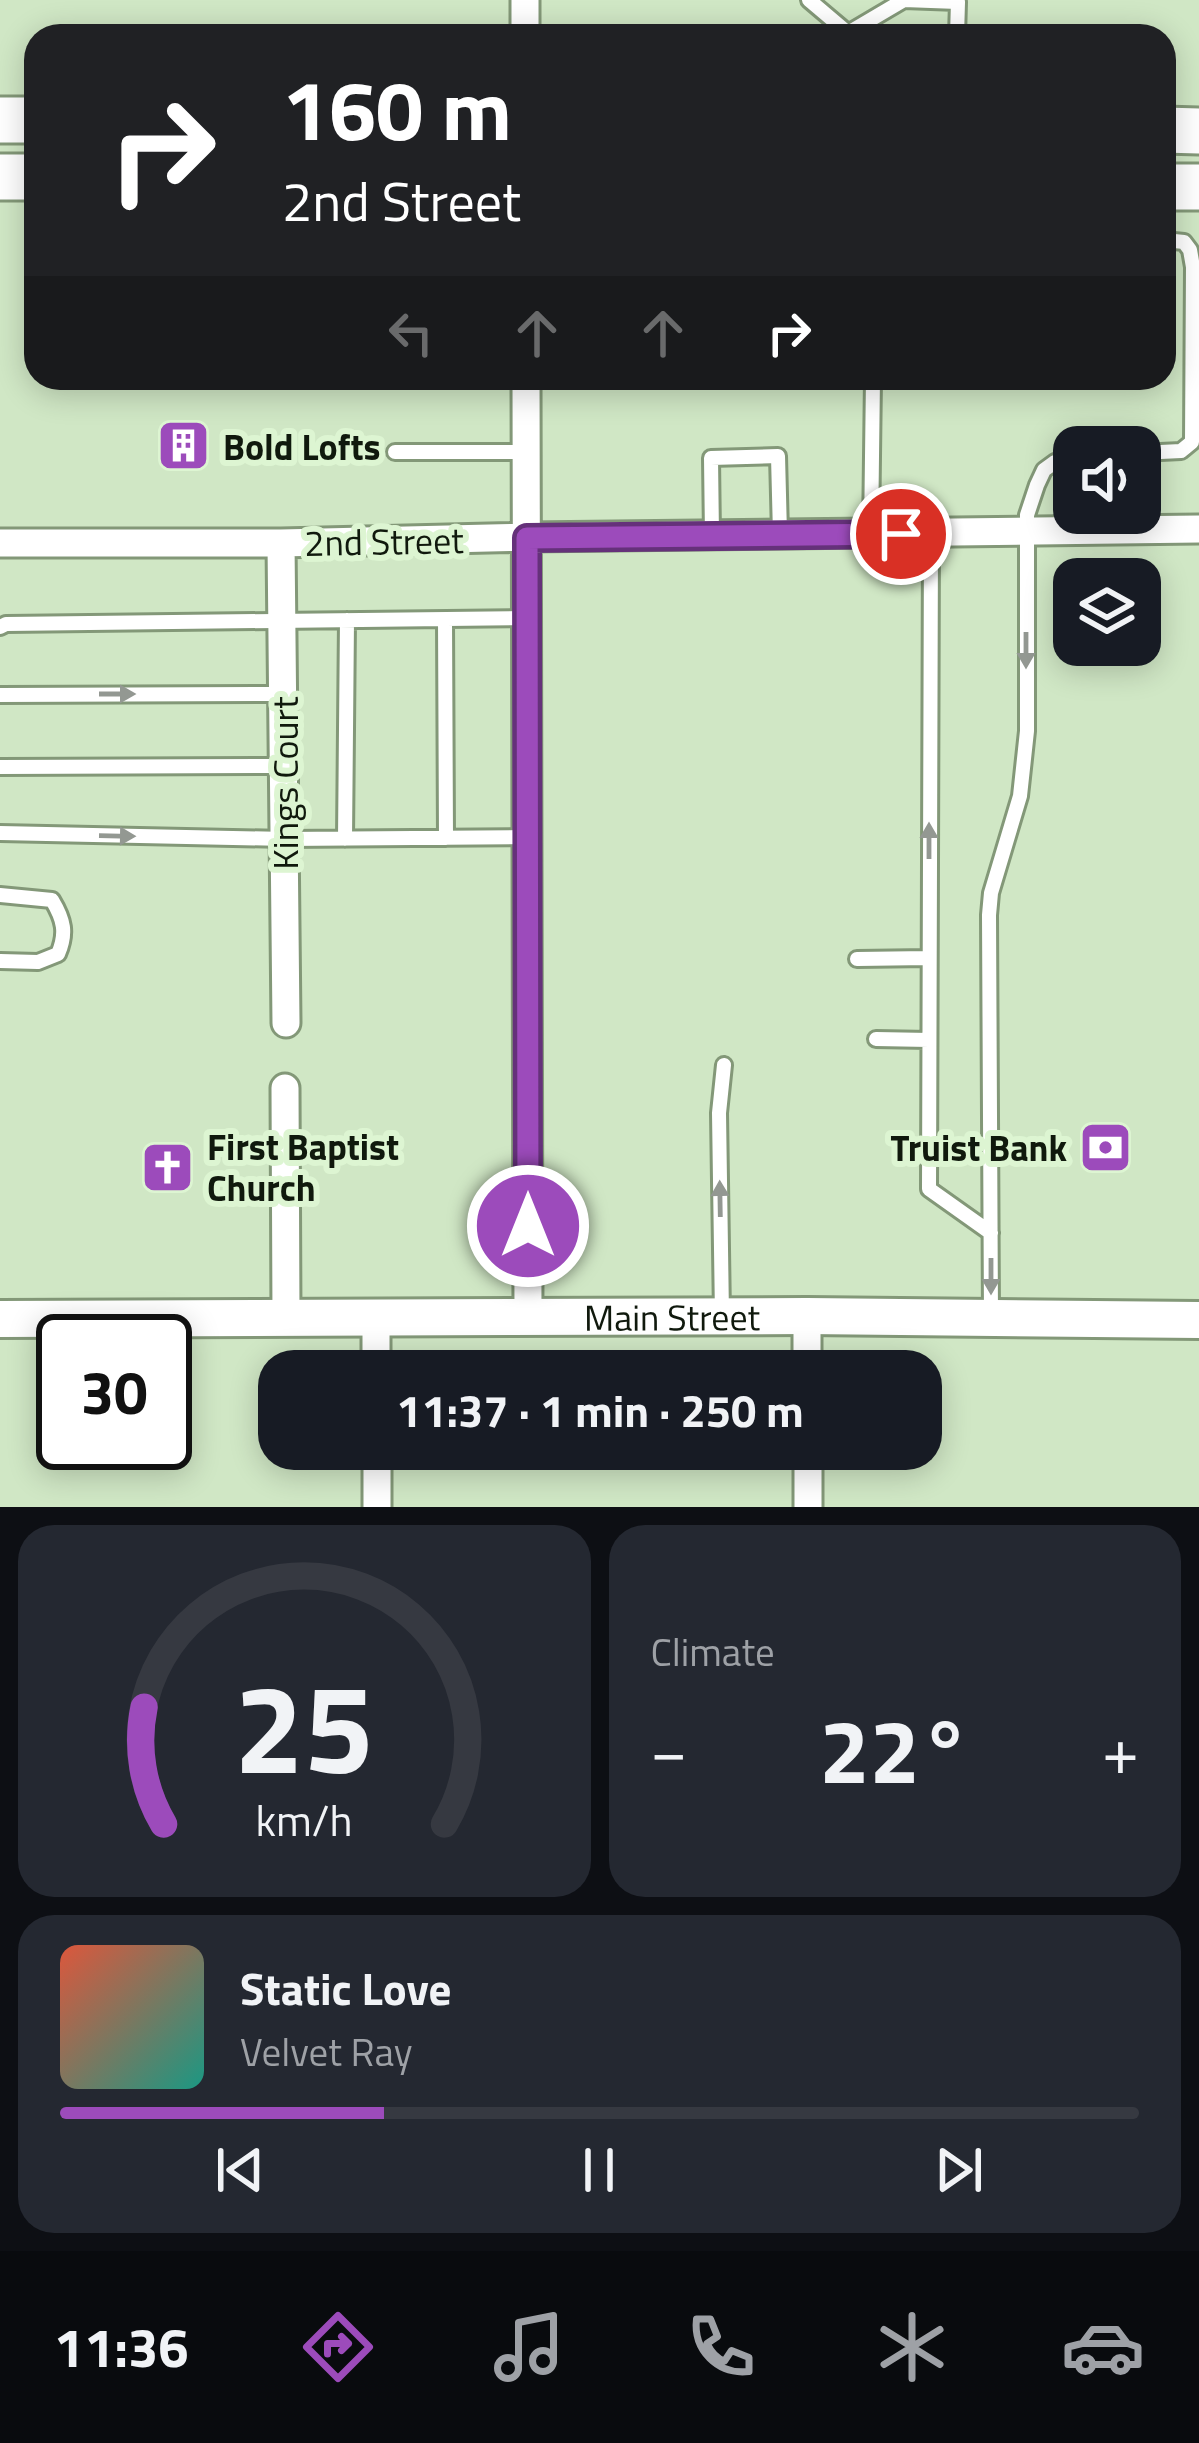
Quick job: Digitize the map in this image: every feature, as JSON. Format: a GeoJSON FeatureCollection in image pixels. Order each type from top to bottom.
{"type":"FeatureCollection","features":[{"type":"Feature","properties":{"kind":"street"},"geometry":{"type":"LineString","coordinates":[[526,390],[528,1317]]}},
{"type":"Feature","properties":{"kind":"street","name":"2nd Street"},"geometry":{"type":"LineString","coordinates":[[0,543],[1199,530]]}},
{"type":"Feature","properties":{"kind":"street","name":"Kings Court"},"geometry":{"type":"LineString","coordinates":[[281,543],[286,1023]]}},
{"type":"Feature","properties":{"kind":"street"},"geometry":{"type":"LineString","coordinates":[[285,1088],[286,1318]]}},
{"type":"Feature","properties":{"kind":"street"},"geometry":{"type":"LineString","coordinates":[[807,1316],[807,1350]]}},
{"type":"Feature","properties":{"kind":"street","name":"Main Street"},"geometry":{"type":"LineString","coordinates":[[0,1319],[807,1316],[1199,1320]]}},
{"type":"Feature","properties":{"kind":"street"},"geometry":{"type":"LineString","coordinates":[[376,1319],[376,1350]]}},
{"type":"Feature","properties":{"kind":"street"},"geometry":{"type":"LineString","coordinates":[[376,1470],[377,1507]]}},
{"type":"Feature","properties":{"kind":"street"},"geometry":{"type":"LineString","coordinates":[[808,1470],[808,1507]]}},
{"type":"Feature","properties":{"kind":"lane"},"geometry":{"type":"LineString","coordinates":[[809,0],[836,24]]}},
{"type":"Feature","properties":{"kind":"lane"},"geometry":{"type":"LineString","coordinates":[[866,24],[904,0],[958,2],[957,24]]}},
{"type":"Feature","properties":{"kind":"lane"},"geometry":{"type":"LineString","coordinates":[[1161,452],[1181,451],[1192,442],[1193,267],[1190,250],[1176,241]]}},
{"type":"Feature","properties":{"kind":"lane"},"geometry":{"type":"LineString","coordinates":[[871,535],[873,390]]}},
{"type":"Feature","properties":{"kind":"lane"},"geometry":{"type":"LineString","coordinates":[[395,452],[526,452]]}},
{"type":"Feature","properties":{"kind":"lane"},"geometry":{"type":"LineString","coordinates":[[712,536],[711,458],[778,456],[780,536]]}},
{"type":"Feature","properties":{"kind":"lane"},"geometry":{"type":"LineString","coordinates":[[991,1318],[989,915],[991,893],[1020,796],[1027,730],[1027,515],[1036,484],[1053,463]]}},
{"type":"Feature","properties":{"kind":"lane"},"geometry":{"type":"LineString","coordinates":[[932,534],[929,1189],[991,1233]]}},
{"type":"Feature","properties":{"kind":"lane"},"geometry":{"type":"LineString","coordinates":[[0,626],[526,617]]}},
{"type":"Feature","properties":{"kind":"lane"},"geometry":{"type":"LineString","coordinates":[[345,839],[347,620]]}},
{"type":"Feature","properties":{"kind":"lane"},"geometry":{"type":"LineString","coordinates":[[445,620],[446,838]]}},
{"type":"Feature","properties":{"kind":"lane"},"geometry":{"type":"LineString","coordinates":[[0,695],[284,694]]}},
{"type":"Feature","properties":{"kind":"lane"},"geometry":{"type":"LineString","coordinates":[[0,767],[284,766]]}},
{"type":"Feature","properties":{"kind":"lane"},"geometry":{"type":"LineString","coordinates":[[0,833],[285,839],[527,837]]}},
{"type":"Feature","properties":{"kind":"lane"},"geometry":{"type":"LineString","coordinates":[[0,895],[52,900],[65,938],[58,954],[38,962],[0,962]]}},
{"type":"Feature","properties":{"kind":"lane"},"geometry":{"type":"LineString","coordinates":[[857,958],[928,958]]}},
{"type":"Feature","properties":{"kind":"lane"},"geometry":{"type":"LineString","coordinates":[[876,1039],[929,1040]]}},
{"type":"Feature","properties":{"kind":"lane"},"geometry":{"type":"LineString","coordinates":[[722,1316],[718,1113],[724,1065]]}},
{"type":"Feature","properties":{"kind":"place","name":"Bold Lofts"},"geometry":{"type":"Point","coordinates":[184,446]}},
{"type":"Feature","properties":{"kind":"place","name":"Truist Bank"},"geometry":{"type":"Point","coordinates":[1106,1147]}},
{"type":"Feature","properties":{"kind":"place","name":"First Baptist Church"},"geometry":{"type":"Point","coordinates":[168,1167]}},
{"type":"Feature","properties":{"kind":"route"},"geometry":{"type":"LineString","coordinates":[[528,1226],[527,538],[901,534]]}}]}
